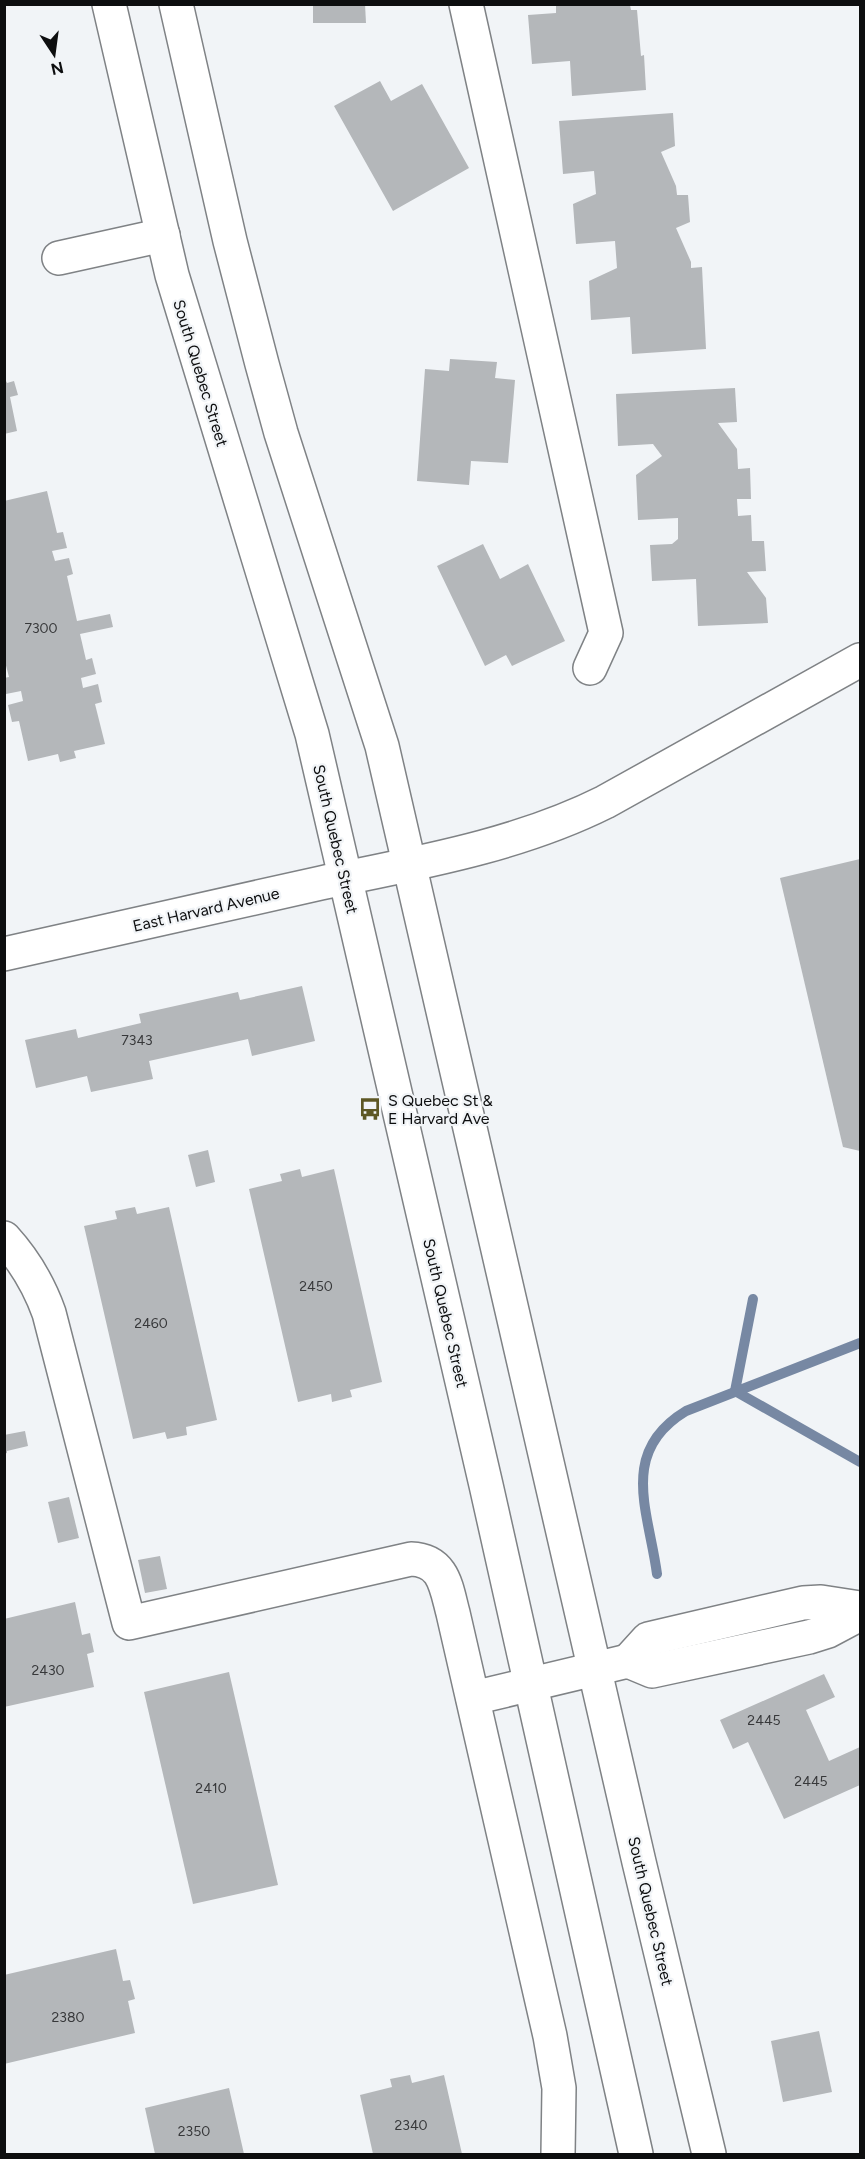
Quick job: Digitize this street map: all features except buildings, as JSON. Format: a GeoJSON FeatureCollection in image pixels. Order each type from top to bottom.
{"type":"FeatureCollection","features":[{"type":"Feature","properties":{"kind":"main road","name":"South Quebec Street"},"geometry":{"type":"LineString","coordinates":[[109,4],[172,275],[312,734],[531,1683],[636,2154]]}},
{"type":"Feature","properties":{"kind":"main road","name":"South Quebec Street"},"geometry":{"type":"LineString","coordinates":[[176,4],[230,242],[281,433],[382,746],[709,2154]]}},
{"type":"Feature","properties":{"kind":"main road"},"geometry":{"type":"LineString","coordinates":[[466,4],[606,633],[590,668]]}},
{"type":"Feature","properties":{"kind":"main road"},"geometry":{"type":"LineString","coordinates":[[59,258],[163,235]]}},
{"type":"Feature","properties":{"kind":"main road"},"geometry":{"type":"LineString","coordinates":[[409,864],[489,844],[571,819],[861,660]]}},
{"type":"Feature","properties":{"kind":"main road","name":"East Harvard Avenue"},"geometry":{"type":"LineString","coordinates":[[4,954],[409,864]]}},
{"type":"Feature","properties":{"kind":"main road"},"geometry":{"type":"LineString","coordinates":[[4,1238],[29,1270],[49,1313],[129,1623],[390,1562],[420,1559],[434,1565],[440,1571],[473,1698],[553,2048],[559,2088],[558,2154]]}},
{"type":"Feature","properties":{"kind":"main road"},"geometry":{"type":"LineString","coordinates":[[628,1661],[648,1639],[803,1603],[821,1602],[861,1608]]}},
{"type":"Feature","properties":{"kind":"main road"},"geometry":{"type":"LineString","coordinates":[[473,1698],[628,1661],[652,1671],[810,1637],[828,1631],[861,1614]]}},
{"type":"Feature","properties":{"kind":"waterway"},"geometry":{"type":"LineString","coordinates":[[735,1391],[753,1299]]}},
{"type":"Feature","properties":{"kind":"waterway"},"geometry":{"type":"LineString","coordinates":[[657,1574],[643,1485],[645,1464],[652,1445],[665,1427],[686,1411],[860,1343]]}},
{"type":"Feature","properties":{"kind":"waterway"},"geometry":{"type":"LineString","coordinates":[[735,1391],[860,1462]]}},
{"type":"Feature","properties":{"kind":"place","name":"S Quebec St & E Harvard Ave"},"geometry":{"type":"Point","coordinates":[370,1109]}}]}
